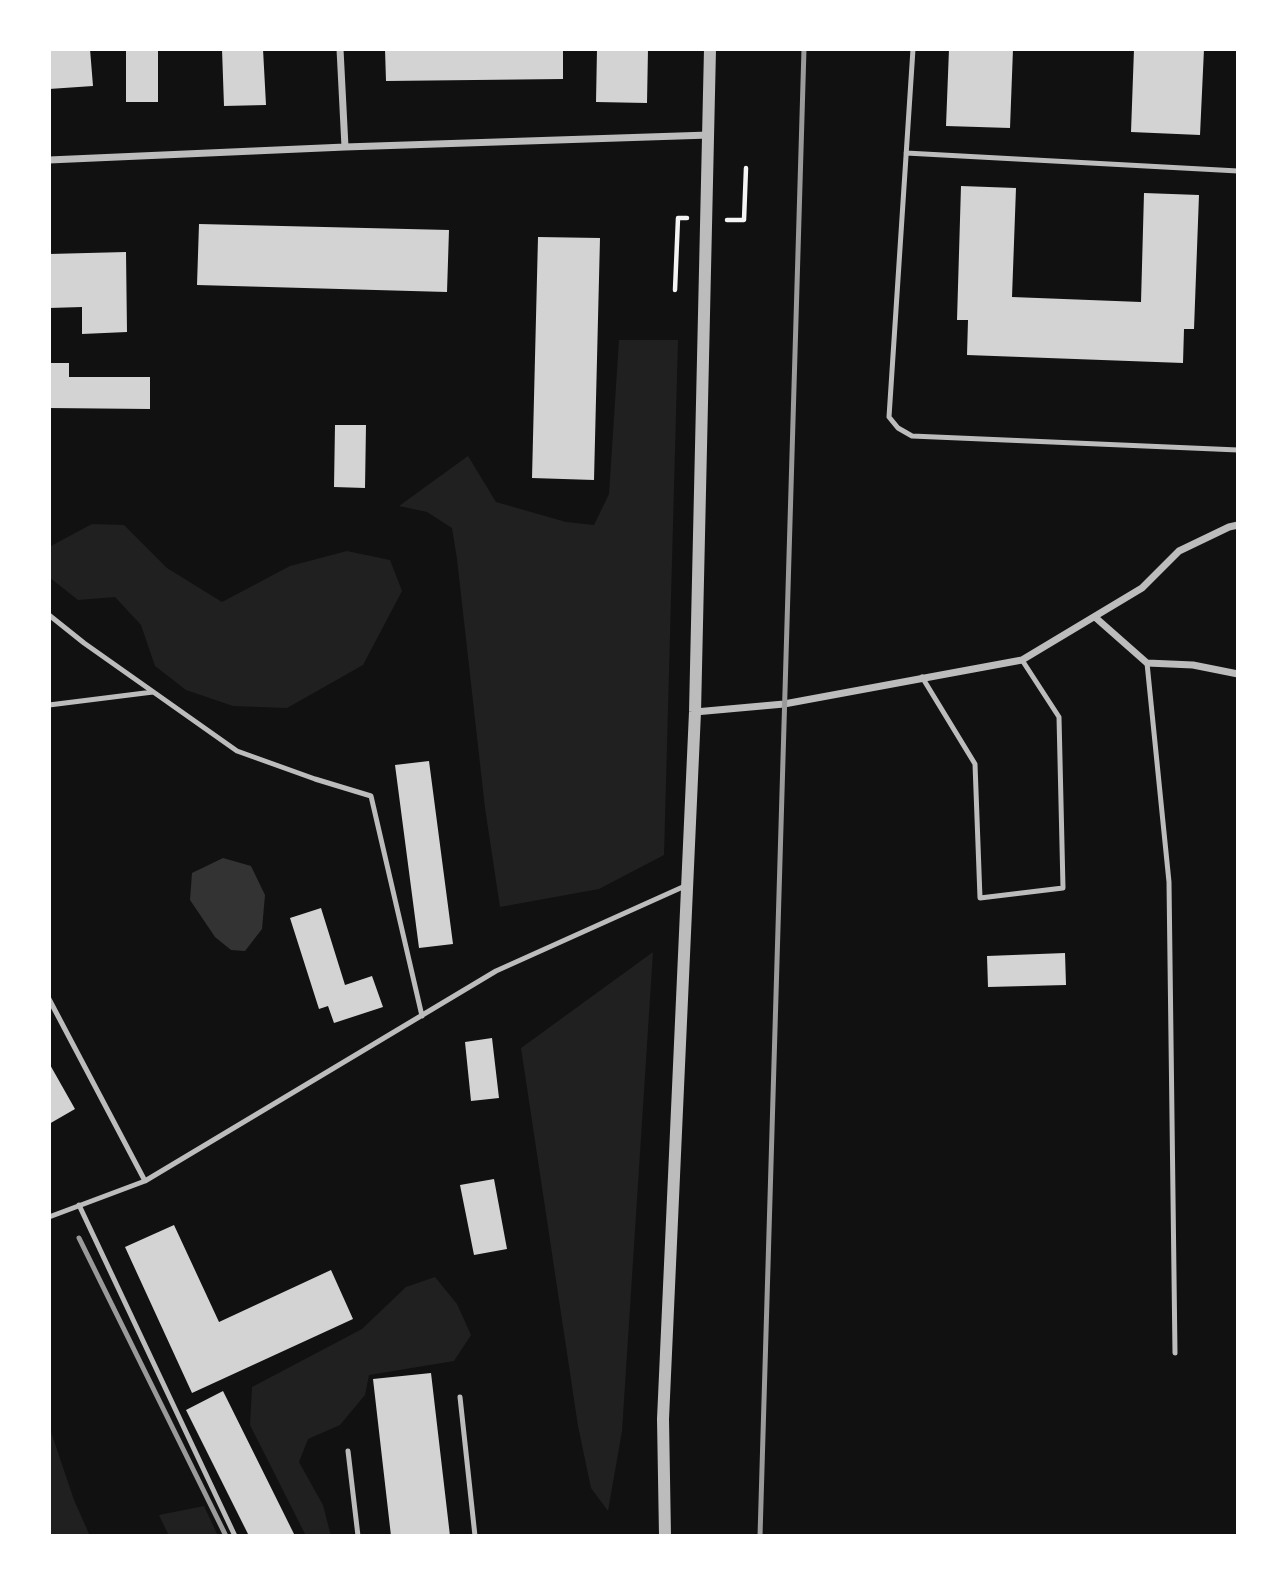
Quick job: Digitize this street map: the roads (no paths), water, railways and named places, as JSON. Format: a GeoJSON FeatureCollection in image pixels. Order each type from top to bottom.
{"type":"FeatureCollection","features":[{"type":"Feature","properties":{"kind":"street"},"geometry":{"type":"LineString","coordinates":[[340,49],[345,147]]}},
{"type":"Feature","properties":{"kind":"street"},"geometry":{"type":"LineString","coordinates":[[665,1536],[663,1419],[695,712],[710,49]]}},
{"type":"Feature","properties":{"kind":"street"},"geometry":{"type":"LineString","coordinates":[[49,160],[709,135]]}},
{"type":"Feature","properties":{"kind":"street"},"geometry":{"type":"LineString","coordinates":[[695,712],[784,704],[1022,660],[1142,589],[1179,551],[1238,525]]}},
{"type":"Feature","properties":{"kind":"street"},"geometry":{"type":"LineString","coordinates":[[1096,618],[1147,663],[1193,665],[1238,674]]}},
{"type":"Feature","properties":{"kind":"lane"},"geometry":{"type":"LineString","coordinates":[[913,49],[889,417],[898,428],[912,436],[1238,450]]}},
{"type":"Feature","properties":{"kind":"lane"},"geometry":{"type":"LineString","coordinates":[[906,153],[1238,171]]}},
{"type":"Feature","properties":{"kind":"lane"},"geometry":{"type":"LineString","coordinates":[[49,615],[237,751],[371,796],[422,1016]]}},
{"type":"Feature","properties":{"kind":"lane"},"geometry":{"type":"LineString","coordinates":[[922,677],[975,764],[980,898],[1063,888],[1059,717],[1022,660]]}},
{"type":"Feature","properties":{"kind":"lane"},"geometry":{"type":"LineString","coordinates":[[1147,663],[1169,882],[1175,1353]]}},
{"type":"Feature","properties":{"kind":"lane"},"geometry":{"type":"LineString","coordinates":[[49,705],[153,692]]}},
{"type":"Feature","properties":{"kind":"lane"},"geometry":{"type":"LineString","coordinates":[[49,1217],[145,1181],[496,971],[688,885]]}},
{"type":"Feature","properties":{"kind":"lane"},"geometry":{"type":"LineString","coordinates":[[49,999],[145,1181]]}},
{"type":"Feature","properties":{"kind":"lane"},"geometry":{"type":"LineString","coordinates":[[79,1205],[235,1536]]}},
{"type":"Feature","properties":{"kind":"lane"},"geometry":{"type":"LineString","coordinates":[[460,1397],[475,1536]]}},
{"type":"Feature","properties":{"kind":"lane"},"geometry":{"type":"LineString","coordinates":[[348,1451],[358,1536]]}},
{"type":"Feature","properties":{"kind":"railway"},"geometry":{"type":"LineString","coordinates":[[760,1536],[804,49]]}},
{"type":"Feature","properties":{"kind":"railway"},"geometry":{"type":"LineString","coordinates":[[79,1238],[226,1536]]}}]}
